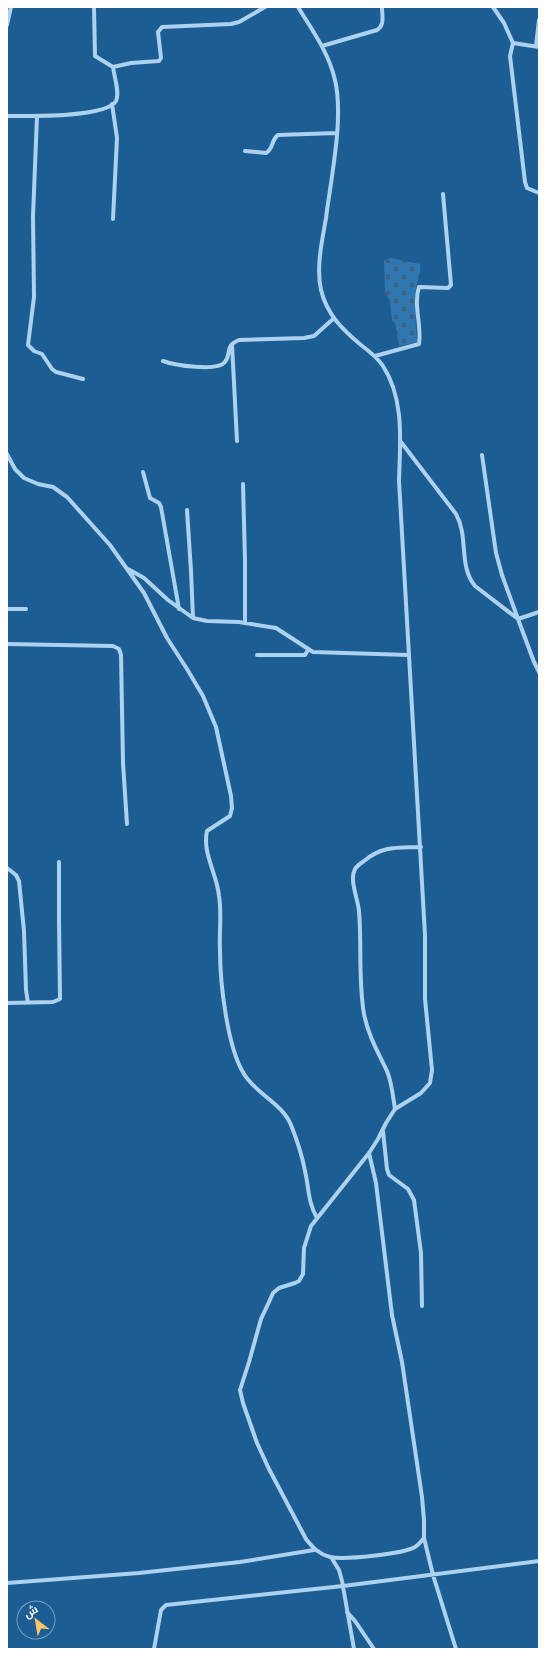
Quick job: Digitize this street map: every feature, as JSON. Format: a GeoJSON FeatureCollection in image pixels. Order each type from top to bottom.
{"type":"FeatureCollection","features":[{"type":"Feature","properties":{"kind":"street"},"geometry":{"type":"LineString","coordinates":[[7,25],[11,7]]}},
{"type":"Feature","properties":{"kind":"street"},"geometry":{"type":"LineString","coordinates":[[94,7],[95,56],[113,67],[131,63],[159,61],[161,54],[158,32],[162,27],[230,24],[239,22],[265,7]]}},
{"type":"Feature","properties":{"kind":"street"},"geometry":{"type":"LineString","coordinates":[[298,7],[322,46],[335,79],[338,110],[319,269],[323,300],[333,319],[347,333],[375,356],[383,366],[390,379],[399,411],[401,442],[399,481],[426,935],[425,999],[432,1070],[430,1083],[421,1093],[395,1109],[369,1153],[328,1207],[317,1218],[308,1234],[304,1248],[303,1274],[295,1283],[279,1288],[273,1293],[268,1302],[261,1319],[240,1390],[248,1417],[269,1469],[306,1540],[314,1550],[331,1557],[376,1555],[405,1551],[415,1547],[424,1538]]}},
{"type":"Feature","properties":{"kind":"street"},"geometry":{"type":"LineString","coordinates":[[322,46],[376,30],[381,27],[383,22],[382,7]]}},
{"type":"Feature","properties":{"kind":"street"},"geometry":{"type":"LineString","coordinates":[[493,7],[504,23],[514,43],[510,56],[525,182],[527,188],[539,193]]}},
{"type":"Feature","properties":{"kind":"street"},"geometry":{"type":"LineString","coordinates":[[514,43],[538,46],[539,20]]}},
{"type":"Feature","properties":{"kind":"street"},"geometry":{"type":"LineString","coordinates":[[7,116],[38,116],[103,110],[115,102],[118,96],[113,67]]}},
{"type":"Feature","properties":{"kind":"street"},"geometry":{"type":"LineString","coordinates":[[112,104],[117,138],[114,219]]}},
{"type":"Feature","properties":{"kind":"street"},"geometry":{"type":"LineString","coordinates":[[38,116],[33,216],[34,297],[28,345],[34,351],[42,354],[52,369],[56,372],[83,378]]}},
{"type":"Feature","properties":{"kind":"street"},"geometry":{"type":"LineString","coordinates":[[245,151],[266,154],[271,150],[274,138],[278,135],[336,133]]}},
{"type":"Feature","properties":{"kind":"street"},"geometry":{"type":"LineString","coordinates":[[375,356],[419,344],[419,287],[448,288],[451,285],[443,194]]}},
{"type":"Feature","properties":{"kind":"street"},"geometry":{"type":"LineString","coordinates":[[232,343],[245,339],[304,338],[314,336],[333,319]]}},
{"type":"Feature","properties":{"kind":"street"},"geometry":{"type":"LineString","coordinates":[[163,361],[177,366],[219,366],[226,361],[232,343]]}},
{"type":"Feature","properties":{"kind":"street"},"geometry":{"type":"LineString","coordinates":[[232,343],[237,442]]}},
{"type":"Feature","properties":{"kind":"street"},"geometry":{"type":"LineString","coordinates":[[401,442],[456,514],[461,523],[464,533],[466,566],[471,580],[475,586],[518,619]]}},
{"type":"Feature","properties":{"kind":"street"},"geometry":{"type":"LineString","coordinates":[[7,454],[15,469],[24,478],[38,484],[53,487],[67,497],[110,546],[144,593],[167,638],[203,696],[216,727],[230,790],[232,808],[230,816],[207,831],[206,838],[208,854],[219,895],[222,984],[232,1048],[244,1075],[253,1086],[275,1105],[290,1122],[301,1154],[311,1205],[317,1218]]}},
{"type":"Feature","properties":{"kind":"street"},"geometry":{"type":"LineString","coordinates":[[482,455],[496,553],[502,575],[539,672]]}},
{"type":"Feature","properties":{"kind":"street"},"geometry":{"type":"LineString","coordinates":[[143,472],[150,498],[159,503],[161,507],[180,610]]}},
{"type":"Feature","properties":{"kind":"street"},"geometry":{"type":"LineString","coordinates":[[242,484],[245,561],[245,622]]}},
{"type":"Feature","properties":{"kind":"street"},"geometry":{"type":"LineString","coordinates":[[187,510],[192,571],[193,618]]}},
{"type":"Feature","properties":{"kind":"street"},"geometry":{"type":"LineString","coordinates":[[126,568],[144,578],[180,610],[193,618],[206,621],[245,622],[276,628],[288,634],[308,650],[320,653],[409,655]]}},
{"type":"Feature","properties":{"kind":"street"},"geometry":{"type":"LineString","coordinates":[[7,609],[26,609]]}},
{"type":"Feature","properties":{"kind":"street"},"geometry":{"type":"LineString","coordinates":[[518,619],[539,612]]}},
{"type":"Feature","properties":{"kind":"street"},"geometry":{"type":"LineString","coordinates":[[7,644],[113,646],[119,649],[121,655],[123,763],[127,824]]}},
{"type":"Feature","properties":{"kind":"street"},"geometry":{"type":"LineString","coordinates":[[257,655],[305,655],[308,650]]}},
{"type":"Feature","properties":{"kind":"street"},"geometry":{"type":"LineString","coordinates":[[395,1109],[390,1082],[370,1036],[364,1014],[359,976],[359,909],[354,882],[354,873],[356,868],[366,859],[383,849],[421,847]]}},
{"type":"Feature","properties":{"kind":"street"},"geometry":{"type":"LineString","coordinates":[[7,1003],[57,1001],[60,999],[58,919],[59,862]]}},
{"type":"Feature","properties":{"kind":"street"},"geometry":{"type":"LineString","coordinates":[[7,868],[16,875],[19,881],[24,931],[26,990],[28,1003]]}},
{"type":"Feature","properties":{"kind":"street"},"geometry":{"type":"LineString","coordinates":[[382,1131],[389,1175],[408,1189],[414,1200],[420,1240],[422,1306]]}},
{"type":"Feature","properties":{"kind":"street"},"geometry":{"type":"LineString","coordinates":[[369,1153],[376,1183],[392,1315],[404,1370],[422,1498],[424,1538],[433,1575],[456,1649]]}},
{"type":"Feature","properties":{"kind":"street"},"geometry":{"type":"LineString","coordinates":[[7,1583],[139,1573],[233,1563],[314,1550]]}},
{"type":"Feature","properties":{"kind":"street"},"geometry":{"type":"LineString","coordinates":[[331,1557],[339,1570],[354,1649]]}},
{"type":"Feature","properties":{"kind":"street"},"geometry":{"type":"LineString","coordinates":[[154,1649],[161,1610],[166,1605],[343,1586],[539,1561]]}},
{"type":"Feature","properties":{"kind":"street"},"geometry":{"type":"LineString","coordinates":[[346,1612],[356,1621],[374,1649]]}},
{"type":"Feature","properties":{"kind":"green space"},"geometry":{"type":"Polygon","coordinates":[[[390,258],[420,264],[420,273],[415,295],[417,342],[399,346],[395,323],[392,320],[390,301],[385,292],[384,261],[390,258]]]}}]}
